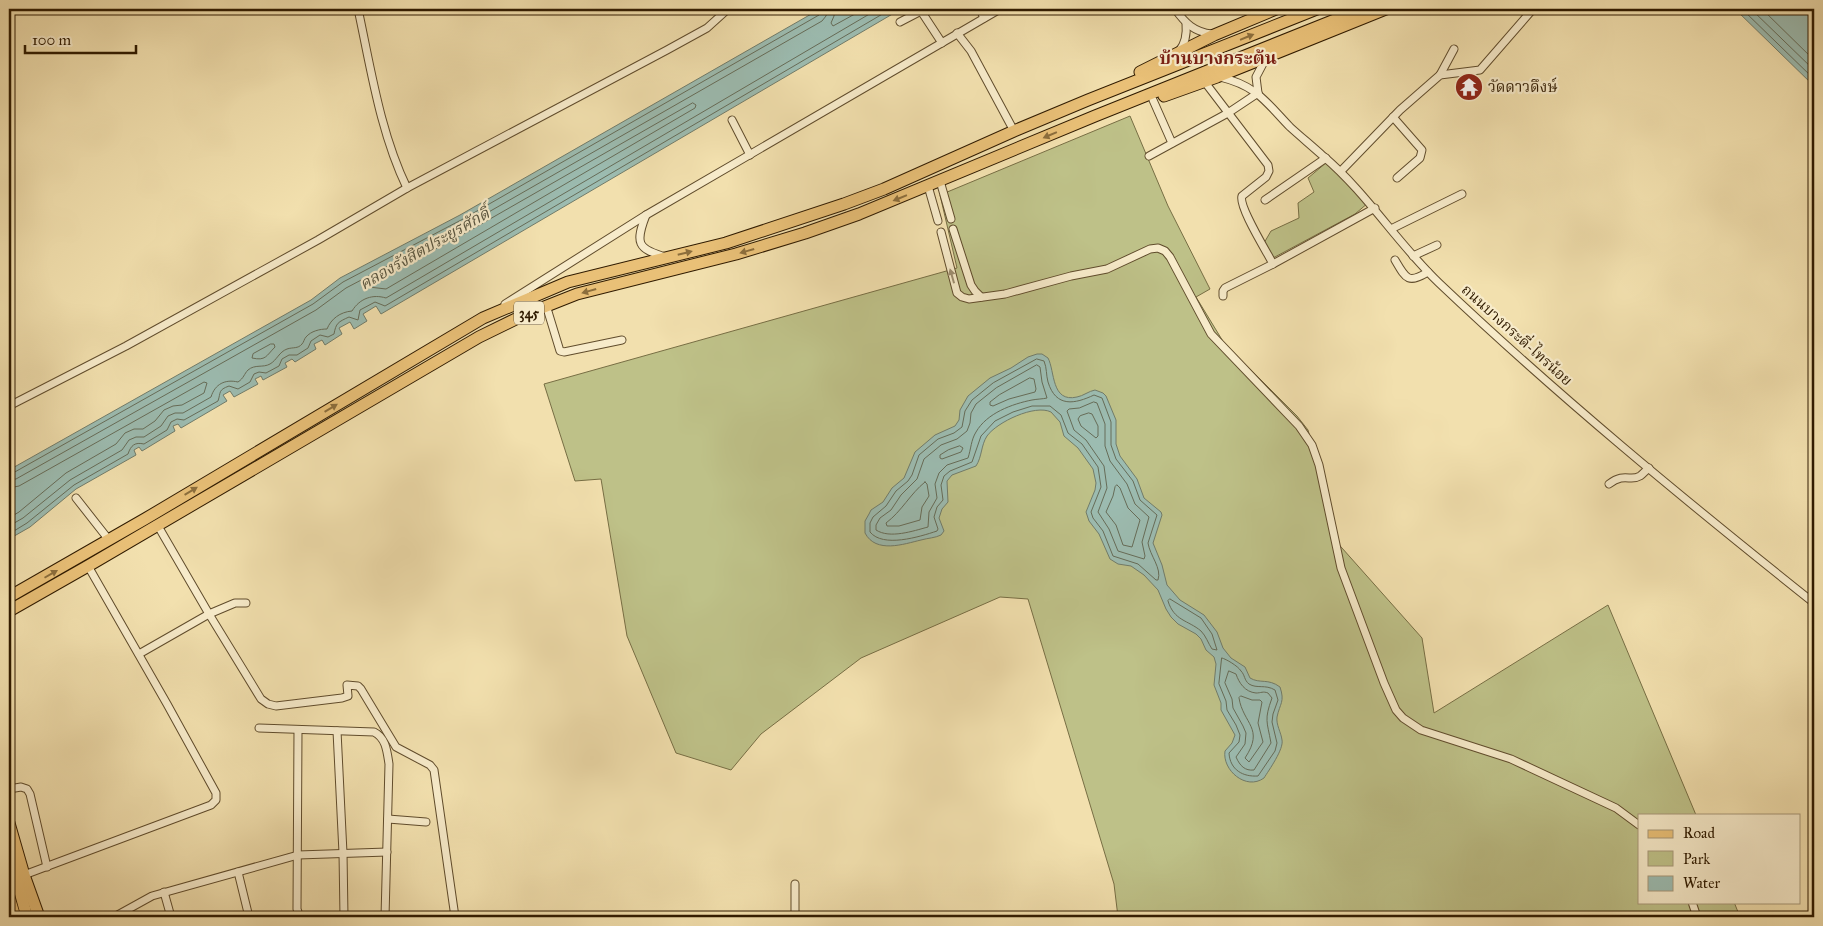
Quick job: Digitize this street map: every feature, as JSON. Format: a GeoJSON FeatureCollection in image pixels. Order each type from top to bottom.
{"type":"FeatureCollection","features":[{"type":"Feature","properties":{"kind":"main road"},"geometry":{"type":"LineString","coordinates":[[1088,100],[1214,35],[1276,9]]}},
{"type":"Feature","properties":{"kind":"main road","name":"345"},"geometry":{"type":"LineString","coordinates":[[9,597],[109,540],[483,318],[568,282],[735,240],[830,210],[884,189],[1014,130],[1317,9]]}},
{"type":"Feature","properties":{"kind":"main road","name":"345"},"geometry":{"type":"LineString","coordinates":[[9,611],[158,526],[479,337],[546,305],[605,286],[771,244],[832,224],[1362,9]]}},
{"type":"Feature","properties":{"kind":"main road"},"geometry":{"type":"LineString","coordinates":[[1095,116],[1153,100],[1217,77],[1386,9]]}},
{"type":"Feature","properties":{"kind":"main road"},"geometry":{"type":"LineString","coordinates":[[9,823],[24,875],[39,917]]}},
{"type":"Feature","properties":{"kind":"main road"},"geometry":{"type":"LineString","coordinates":[[9,852],[29,917]]}},
{"type":"Feature","properties":{"kind":"main road"},"geometry":{"type":"LineString","coordinates":[[9,897],[13,913]]}},
{"type":"Feature","properties":{"kind":"street"},"geometry":{"type":"LineString","coordinates":[[358,9],[394,162],[407,188]]}},
{"type":"Feature","properties":{"kind":"street"},"geometry":{"type":"LineString","coordinates":[[9,406],[126,346],[407,188],[707,28],[728,9]]}},
{"type":"Feature","properties":{"kind":"street"},"geometry":{"type":"LineString","coordinates":[[980,9],[984,18]]}},
{"type":"Feature","properties":{"kind":"street"},"geometry":{"type":"LineString","coordinates":[[483,318],[646,215],[1000,9]]}},
{"type":"Feature","properties":{"kind":"street"},"geometry":{"type":"LineString","coordinates":[[1175,9],[1186,24],[1203,33],[1214,35]]}},
{"type":"Feature","properties":{"kind":"street"},"geometry":{"type":"LineString","coordinates":[[1440,75],[1480,70],[1533,9]]}},
{"type":"Feature","properties":{"kind":"street"},"geometry":{"type":"LineString","coordinates":[[900,22],[923,10],[942,43]]}},
{"type":"Feature","properties":{"kind":"street"},"geometry":{"type":"LineString","coordinates":[[1170,57],[1181,49],[1186,40],[1186,24]]}},
{"type":"Feature","properties":{"kind":"street"},"geometry":{"type":"LineString","coordinates":[[957,33],[971,51],[1014,130]]}},
{"type":"Feature","properties":{"kind":"street"},"geometry":{"type":"LineString","coordinates":[[1341,171],[1393,117],[1440,75],[1454,49]]}},
{"type":"Feature","properties":{"kind":"street"},"geometry":{"type":"LineString","coordinates":[[1149,156],[1258,93],[1256,77],[1267,57]]}},
{"type":"Feature","properties":{"kind":"street","name":"ถนนบางกระดี่-ไทรน้อย"},"geometry":{"type":"LineString","coordinates":[[1217,77],[1236,81],[1258,93],[1291,128],[1341,171],[1375,208],[1428,272],[1502,342],[1730,536],[1814,603]]}},
{"type":"Feature","properties":{"kind":"street"},"geometry":{"type":"LineString","coordinates":[[1204,81],[1268,165],[1270,171],[1266,177],[1240,199],[1244,213],[1273,264]]}},
{"type":"Feature","properties":{"kind":"street"},"geometry":{"type":"LineString","coordinates":[[1153,100],[1172,143]]}},
{"type":"Feature","properties":{"kind":"street"},"geometry":{"type":"LineString","coordinates":[[1393,117],[1422,150],[1420,158],[1397,178]]}},
{"type":"Feature","properties":{"kind":"street"},"geometry":{"type":"LineString","coordinates":[[732,120],[750,155]]}},
{"type":"Feature","properties":{"kind":"street"},"geometry":{"type":"LineString","coordinates":[[1265,200],[1326,158]]}},
{"type":"Feature","properties":{"kind":"street"},"geometry":{"type":"LineString","coordinates":[[940,181],[950,219]]}},
{"type":"Feature","properties":{"kind":"street"},"geometry":{"type":"LineString","coordinates":[[928,186],[938,221]]}},
{"type":"Feature","properties":{"kind":"street"},"geometry":{"type":"LineString","coordinates":[[1391,229],[1462,194]]}},
{"type":"Feature","properties":{"kind":"street"},"geometry":{"type":"LineString","coordinates":[[1223,296],[1222,291],[1225,288],[1375,208]]}},
{"type":"Feature","properties":{"kind":"street"},"geometry":{"type":"LineString","coordinates":[[646,215],[639,237],[643,247],[649,252],[668,257]]}},
{"type":"Feature","properties":{"kind":"street"},"geometry":{"type":"LineString","coordinates":[[953,229],[971,285],[981,297]]}},
{"type":"Feature","properties":{"kind":"street"},"geometry":{"type":"LineString","coordinates":[[941,232],[957,293],[969,299],[1005,294],[1071,276],[1095,273],[1121,264],[1150,250],[1158,248],[1165,251],[1211,334],[1299,426],[1312,444],[1319,465],[1341,568],[1390,700],[1396,710],[1403,718],[1421,730],[1511,759],[1616,808],[1638,825]]}},
{"type":"Feature","properties":{"kind":"street"},"geometry":{"type":"LineString","coordinates":[[1414,256],[1436,245]]}},
{"type":"Feature","properties":{"kind":"street"},"geometry":{"type":"LineString","coordinates":[[1395,260],[1408,278],[1412,280],[1428,272]]}},
{"type":"Feature","properties":{"kind":"street"},"geometry":{"type":"LineString","coordinates":[[546,305],[560,351],[564,352],[622,340]]}},
{"type":"Feature","properties":{"kind":"street"},"geometry":{"type":"LineString","coordinates":[[1609,484],[1624,476],[1634,478],[1640,476],[1649,468]]}},
{"type":"Feature","properties":{"kind":"street"},"geometry":{"type":"LineString","coordinates":[[76,498],[109,540]]}},
{"type":"Feature","properties":{"kind":"street"},"geometry":{"type":"LineString","coordinates":[[158,526],[261,699],[268,704],[276,706],[342,698],[348,696],[347,685],[358,686],[396,747],[430,765],[434,770],[455,917]]}},
{"type":"Feature","properties":{"kind":"street"},"geometry":{"type":"LineString","coordinates":[[24,875],[211,805],[216,800],[216,794],[88,566]]}},
{"type":"Feature","properties":{"kind":"street"},"geometry":{"type":"LineString","coordinates":[[139,654],[209,614],[235,603],[246,603]]}},
{"type":"Feature","properties":{"kind":"street"},"geometry":{"type":"LineString","coordinates":[[259,728],[374,732],[379,734],[384,741],[389,764],[385,917]]}},
{"type":"Feature","properties":{"kind":"street"},"geometry":{"type":"LineString","coordinates":[[298,730],[297,909],[299,916],[302,917]]}},
{"type":"Feature","properties":{"kind":"street"},"geometry":{"type":"LineString","coordinates":[[337,731],[344,853],[344,917]]}},
{"type":"Feature","properties":{"kind":"street"},"geometry":{"type":"LineString","coordinates":[[9,790],[21,787],[27,789],[30,794],[47,867]]}},
{"type":"Feature","properties":{"kind":"street"},"geometry":{"type":"LineString","coordinates":[[388,819],[426,822]]}},
{"type":"Feature","properties":{"kind":"street"},"geometry":{"type":"LineString","coordinates":[[114,917],[152,896],[298,855],[387,852]]}},
{"type":"Feature","properties":{"kind":"street"},"geometry":{"type":"LineString","coordinates":[[238,872],[249,917]]}},
{"type":"Feature","properties":{"kind":"street"},"geometry":{"type":"LineString","coordinates":[[795,884],[795,917]]}},
{"type":"Feature","properties":{"kind":"street"},"geometry":{"type":"LineString","coordinates":[[164,892],[171,917]]}},
{"type":"Feature","properties":{"kind":"street"},"geometry":{"type":"LineString","coordinates":[[1693,904],[1697,917]]}},
{"type":"Feature","properties":{"kind":"green space"},"geometry":{"type":"Polygon","coordinates":[[[1130,116],[1168,206],[1210,289],[1196,297],[1224,343],[1297,416],[1308,430],[1325,490],[1334,539],[1422,638],[1434,713],[1608,605],[1696,814],[1638,814],[1638,904],[1735,904],[1740,917],[1118,917],[1114,884],[1028,599],[1000,597],[861,658],[761,734],[731,770],[676,753],[627,636],[601,479],[575,481],[544,384],[957,268],[940,195],[1130,116]]]}},
{"type":"Feature","properties":{"kind":"green space"},"geometry":{"type":"Polygon","coordinates":[[[1327,162],[1368,203],[1355,214],[1273,258],[1264,243],[1271,231],[1299,218],[1298,203],[1314,192],[1308,178],[1327,162]]]}},
{"type":"Feature","properties":{"kind":"water","name":"คลองรังสิตประยูรศักดิ์"},"geometry":{"type":"Polygon","coordinates":[[[820,9],[901,9],[381,314],[376,306],[363,314],[367,321],[354,329],[350,322],[339,328],[342,334],[325,345],[322,340],[314,344],[316,349],[295,362],[292,359],[285,363],[287,367],[263,380],[261,376],[255,379],[258,384],[234,397],[230,391],[223,395],[227,401],[181,428],[178,424],[173,426],[175,431],[142,451],[139,447],[134,450],[136,455],[76,489],[30,527],[9,539],[9,470],[311,300],[340,278],[460,215],[820,9]]]}},
{"type":"Feature","properties":{"kind":"water"},"geometry":{"type":"Polygon","coordinates":[[[1735,9],[1814,9],[1814,86],[1735,9]]]}},
{"type":"Feature","properties":{"kind":"water"},"geometry":{"type":"Polygon","coordinates":[[[1037,354],[1042,354],[1048,358],[1055,385],[1062,395],[1069,398],[1077,397],[1095,390],[1106,396],[1116,420],[1116,444],[1120,456],[1137,479],[1144,498],[1162,515],[1153,543],[1162,565],[1167,585],[1180,600],[1204,615],[1217,632],[1223,648],[1231,658],[1245,667],[1250,678],[1276,684],[1280,687],[1282,699],[1277,720],[1282,744],[1276,759],[1264,778],[1250,782],[1243,780],[1231,771],[1227,765],[1225,751],[1232,743],[1235,735],[1221,710],[1221,703],[1214,685],[1216,664],[1214,657],[1206,650],[1201,639],[1196,634],[1178,624],[1171,617],[1158,590],[1144,575],[1131,566],[1118,564],[1110,559],[1099,534],[1089,521],[1086,512],[1095,490],[1096,483],[1093,469],[1078,448],[1064,436],[1060,422],[1051,412],[1036,410],[1026,412],[999,425],[987,436],[976,466],[952,475],[947,481],[948,502],[942,509],[939,518],[944,531],[941,535],[891,546],[876,544],[865,533],[865,521],[871,510],[883,502],[892,488],[904,478],[915,452],[935,435],[955,426],[959,420],[960,410],[968,396],[990,378],[1037,354]]]}},
{"type":"Feature","properties":{"kind":"place","name":"วัดดาวดึงษ์"},"geometry":{"type":"Point","coordinates":[1469,87]}},
{"type":"Feature","properties":{"kind":"district","name":"บ้านบางกระต้น"},"geometry":{"type":"Point","coordinates":[1218,58]}}]}
